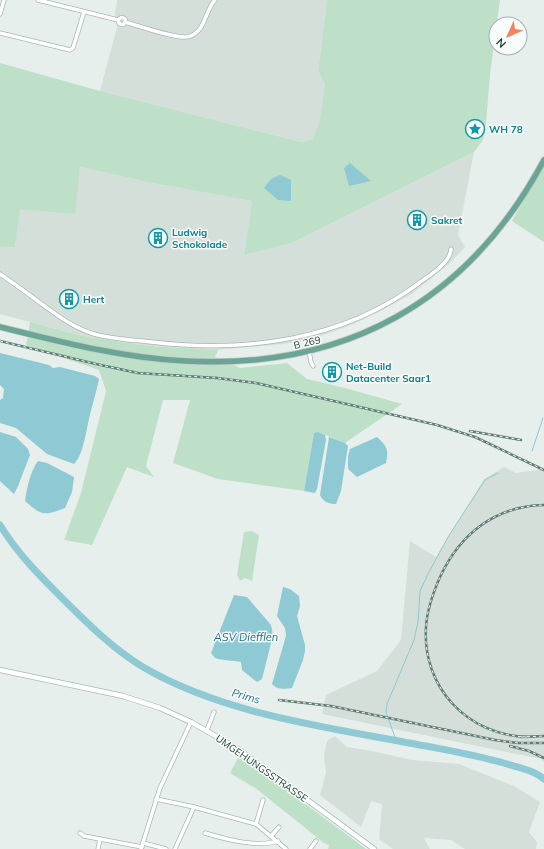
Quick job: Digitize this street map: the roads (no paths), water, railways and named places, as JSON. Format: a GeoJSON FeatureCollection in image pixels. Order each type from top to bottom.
{"type":"FeatureCollection","features":[{"type":"Feature","properties":{"kind":"main road","name":"B 269"},"geometry":{"type":"LineString","coordinates":[[0,328],[68,344],[145,357],[185,361],[256,360],[309,351],[345,341],[371,330],[405,312],[441,288],[468,264],[497,231],[517,205],[544,160]]}},
{"type":"Feature","properties":{"kind":"main road","name":"UMGEHUNGSSTRASSE"},"geometry":{"type":"LineString","coordinates":[[0,670],[123,696],[160,708],[191,722],[244,753],[374,849]]}},
{"type":"Feature","properties":{"kind":"street"},"geometry":{"type":"LineString","coordinates":[[0,14],[4,0]]}},
{"type":"Feature","properties":{"kind":"street"},"geometry":{"type":"LineString","coordinates":[[38,0],[118,20],[119,24],[122,25],[125,22],[176,36],[187,37],[193,35],[199,30],[209,8],[215,0]]}},
{"type":"Feature","properties":{"kind":"street"},"geometry":{"type":"LineString","coordinates":[[0,33],[70,50],[73,48],[84,12]]}},
{"type":"Feature","properties":{"kind":"street"},"geometry":{"type":"LineString","coordinates":[[0,274],[72,325],[95,334],[178,345],[248,345],[318,333],[345,324],[382,308],[408,292],[436,270],[450,256],[451,249]]}},
{"type":"Feature","properties":{"kind":"street"},"geometry":{"type":"LineString","coordinates":[[309,351],[310,362],[313,366]]}},
{"type":"Feature","properties":{"kind":"street"},"geometry":{"type":"LineString","coordinates":[[207,730],[214,712]]}},
{"type":"Feature","properties":{"kind":"street"},"geometry":{"type":"LineString","coordinates":[[142,846],[162,782],[191,722]]}},
{"type":"Feature","properties":{"kind":"street"},"geometry":{"type":"LineString","coordinates":[[156,799],[194,807],[256,824],[286,849]]}},
{"type":"Feature","properties":{"kind":"street"},"geometry":{"type":"LineString","coordinates":[[256,824],[263,800]]}},
{"type":"Feature","properties":{"kind":"street"},"geometry":{"type":"LineString","coordinates":[[175,849],[194,807]]}},
{"type":"Feature","properties":{"kind":"street"},"geometry":{"type":"LineString","coordinates":[[271,836],[279,827]]}},
{"type":"Feature","properties":{"kind":"street"},"geometry":{"type":"LineString","coordinates":[[80,833],[84,836],[100,839],[166,849]]}},
{"type":"Feature","properties":{"kind":"street"},"geometry":{"type":"LineString","coordinates":[[205,833],[222,838],[254,843],[267,844],[278,842]]}},
{"type":"Feature","properties":{"kind":"street"},"geometry":{"type":"LineString","coordinates":[[98,849],[100,839]]}},
{"type":"Feature","properties":{"kind":"street"},"geometry":{"type":"LineString","coordinates":[[310,849],[316,841]]}},
{"type":"Feature","properties":{"kind":"water"},"geometry":{"type":"Polygon","coordinates":[[[350,163],[371,181],[349,186],[344,168],[350,163]]]}},
{"type":"Feature","properties":{"kind":"water"},"geometry":{"type":"Polygon","coordinates":[[[280,175],[291,180],[291,201],[278,200],[264,188],[271,179],[280,175]]]}},
{"type":"Feature","properties":{"kind":"water"},"geometry":{"type":"Polygon","coordinates":[[[0,353],[49,365],[53,368],[60,367],[95,376],[99,379],[82,449],[74,464],[47,454],[16,428],[0,423],[0,400],[3,398],[4,389],[0,385],[0,353]]]}},
{"type":"Feature","properties":{"kind":"water"},"geometry":{"type":"Polygon","coordinates":[[[0,432],[16,437],[28,449],[30,455],[14,494],[0,481],[0,432]]]}},
{"type":"Feature","properties":{"kind":"water"},"geometry":{"type":"Polygon","coordinates":[[[318,432],[325,435],[326,440],[315,493],[304,491],[314,433],[318,432]]]}},
{"type":"Feature","properties":{"kind":"water"},"geometry":{"type":"Polygon","coordinates":[[[329,437],[345,443],[348,446],[341,491],[336,504],[326,502],[320,495],[329,437]]]}},
{"type":"Feature","properties":{"kind":"water"},"geometry":{"type":"Polygon","coordinates":[[[377,437],[386,448],[386,463],[357,477],[348,469],[348,456],[350,449],[377,437]]]}},
{"type":"Feature","properties":{"kind":"water"},"geometry":{"type":"Polygon","coordinates":[[[38,461],[47,463],[74,477],[72,492],[65,508],[44,513],[35,510],[25,501],[31,475],[38,461]]]}},
{"type":"Feature","properties":{"kind":"water"},"geometry":{"type":"Polygon","coordinates":[[[283,587],[290,589],[299,596],[300,606],[297,616],[305,645],[303,660],[292,688],[284,689],[276,687],[272,684],[286,636],[285,628],[277,616],[283,587]]]}},
{"type":"Feature","properties":{"kind":"water","name":"ASV Diefflen"},"geometry":{"type":"Polygon","coordinates":[[[234,595],[247,597],[271,625],[273,635],[262,679],[257,682],[242,670],[241,662],[215,658],[211,653],[234,595]]]}},
{"type":"Feature","properties":{"kind":"waterway"},"geometry":{"type":"LineString","coordinates":[[532,451],[543,418]]}},
{"type":"Feature","properties":{"kind":"waterway"},"geometry":{"type":"LineString","coordinates":[[396,740],[386,712],[387,704],[414,640],[418,622],[420,591],[448,537],[485,480],[498,473]]}},
{"type":"Feature","properties":{"kind":"waterway","name":"Prims"},"geometry":{"type":"LineString","coordinates":[[0,525],[21,554],[37,572],[101,635],[132,660],[174,683],[241,708],[311,725],[484,758],[535,773],[544,779]]}},
{"type":"Feature","properties":{"kind":"railway"},"geometry":{"type":"LineString","coordinates":[[0,341],[138,373],[217,378],[256,383],[437,425],[475,437],[544,470]]}},
{"type":"Feature","properties":{"kind":"railway"},"geometry":{"type":"LineString","coordinates":[[470,431],[521,440]]}},
{"type":"Feature","properties":{"kind":"railway"},"geometry":{"type":"LineString","coordinates":[[527,737],[505,734],[485,727],[468,717],[452,704],[440,688],[432,669],[427,649],[426,627],[431,601],[440,577],[448,562],[469,536],[481,525],[495,517],[526,507],[544,505]]}},
{"type":"Feature","properties":{"kind":"railway"},"geometry":{"type":"LineString","coordinates":[[279,700],[331,706],[495,740],[518,743],[544,743]]}},
{"type":"Feature","properties":{"kind":"railway"},"geometry":{"type":"LineString","coordinates":[[521,737],[544,736]]}},
{"type":"Feature","properties":{"kind":"railway"},"geometry":{"type":"LineString","coordinates":[[510,746],[529,751],[544,758]]}},
{"type":"Feature","properties":{"kind":"place","name":"WH 78"},"geometry":{"type":"Point","coordinates":[475,129]}},
{"type":"Feature","properties":{"kind":"place","name":"Sakret"},"geometry":{"type":"Point","coordinates":[417,220]}},
{"type":"Feature","properties":{"kind":"place","name":"Ludwig Schokolade"},"geometry":{"type":"Point","coordinates":[158,238]}},
{"type":"Feature","properties":{"kind":"place","name":"Hert"},"geometry":{"type":"Point","coordinates":[69,299]}},
{"type":"Feature","properties":{"kind":"place","name":"Net-Build Datacenter Saar1"},"geometry":{"type":"Point","coordinates":[332,372]}}]}
